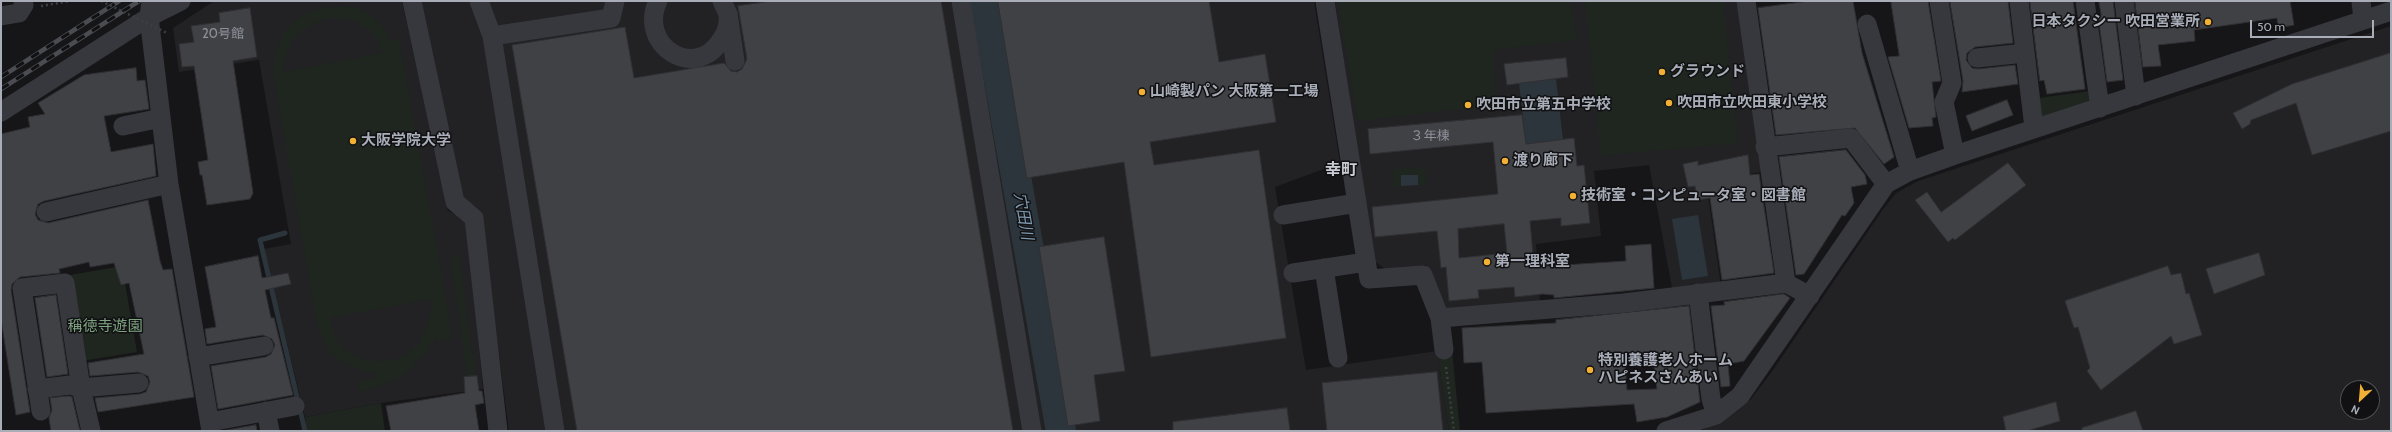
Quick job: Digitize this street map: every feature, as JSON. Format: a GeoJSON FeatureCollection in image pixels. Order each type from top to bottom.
{"type":"FeatureCollection","features":[{"type":"Feature","properties":{"kind":"street"},"geometry":{"type":"LineString","coordinates":[[1,112],[150,9],[181,1]]}},
{"type":"Feature","properties":{"kind":"street"},"geometry":{"type":"LineString","coordinates":[[412,1],[455,202],[474,218],[498,431]]}},
{"type":"Feature","properties":{"kind":"street"},"geometry":{"type":"LineString","coordinates":[[479,1],[492,36],[555,431]]}},
{"type":"Feature","properties":{"kind":"street"},"geometry":{"type":"LineString","coordinates":[[492,36],[611,18],[615,1]]}},
{"type":"Feature","properties":{"kind":"street"},"geometry":{"type":"LineString","coordinates":[[659,1],[653,24],[658,39],[672,54],[690,59],[706,56],[718,47],[722,41],[729,21],[724,1]]}},
{"type":"Feature","properties":{"kind":"street"},"geometry":{"type":"LineString","coordinates":[[724,1],[728,14],[735,61]]}},
{"type":"Feature","properties":{"kind":"street"},"geometry":{"type":"LineString","coordinates":[[961,1],[1032,431]]}},
{"type":"Feature","properties":{"kind":"street"},"geometry":{"type":"LineString","coordinates":[[1325,1],[1369,279],[1423,276],[1440,318],[1444,350]]}},
{"type":"Feature","properties":{"kind":"street"},"geometry":{"type":"LineString","coordinates":[[1746,1],[1765,147],[1786,283]]}},
{"type":"Feature","properties":{"kind":"street"},"geometry":{"type":"LineString","coordinates":[[1939,1],[1952,83],[1944,102],[1955,155]]}},
{"type":"Feature","properties":{"kind":"street"},"geometry":{"type":"LineString","coordinates":[[2019,1],[2034,128]]}},
{"type":"Feature","properties":{"kind":"street"},"geometry":{"type":"LineString","coordinates":[[2085,1],[2100,108]]}},
{"type":"Feature","properties":{"kind":"street"},"geometry":{"type":"LineString","coordinates":[[2124,1],[2136,96]]}},
{"type":"Feature","properties":{"kind":"street"},"geometry":{"type":"LineString","coordinates":[[2362,1],[2363,20]]}},
{"type":"Feature","properties":{"kind":"street"},"geometry":{"type":"LineString","coordinates":[[1,16],[19,13],[24,5],[30,4]]}},
{"type":"Feature","properties":{"kind":"street"},"geometry":{"type":"LineString","coordinates":[[150,9],[169,184],[211,427],[266,411],[295,406]]}},
{"type":"Feature","properties":{"kind":"street"},"geometry":{"type":"LineString","coordinates":[[1666,431],[1716,415],[1740,396],[1886,184],[1910,171],[1955,155],[2391,11]]}},
{"type":"Feature","properties":{"kind":"street"},"geometry":{"type":"LineString","coordinates":[[1867,24],[1910,171]]}},
{"type":"Feature","properties":{"kind":"street"},"geometry":{"type":"LineString","coordinates":[[1977,58],[2025,53]]}},
{"type":"Feature","properties":{"kind":"street"},"geometry":{"type":"LineString","coordinates":[[123,126],[162,118]]}},
{"type":"Feature","properties":{"kind":"street"},"geometry":{"type":"LineString","coordinates":[[1765,147],[1851,138],[1886,184]]}},
{"type":"Feature","properties":{"kind":"street"},"geometry":{"type":"LineString","coordinates":[[46,212],[169,184]]}},
{"type":"Feature","properties":{"kind":"street"},"geometry":{"type":"LineString","coordinates":[[1283,215],[1357,203]]}},
{"type":"Feature","properties":{"kind":"street"},"geometry":{"type":"LineString","coordinates":[[1293,273],[1366,262]]}},
{"type":"Feature","properties":{"kind":"street"},"geometry":{"type":"LineString","coordinates":[[1324,268],[1338,358]]}},
{"type":"Feature","properties":{"kind":"street"},"geometry":{"type":"LineString","coordinates":[[41,411],[22,288],[65,283],[81,388],[91,431]]}},
{"type":"Feature","properties":{"kind":"street"},"geometry":{"type":"LineString","coordinates":[[1440,318],[1624,303],[1786,283],[1810,296]]}},
{"type":"Feature","properties":{"kind":"street"},"geometry":{"type":"LineString","coordinates":[[1698,294],[1711,399],[1716,415]]}},
{"type":"Feature","properties":{"kind":"street"},"geometry":{"type":"LineString","coordinates":[[198,357],[264,346]]}},
{"type":"Feature","properties":{"kind":"street"},"geometry":{"type":"LineString","coordinates":[[37,389],[70,385],[81,388],[139,383]]}},
{"type":"Feature","properties":{"kind":"street"},"geometry":{"type":"LineString","coordinates":[[266,411],[270,431]]}},
{"type":"Feature","properties":{"kind":"path"},"geometry":{"type":"LineString","coordinates":[[30,4],[70,1]]}},
{"type":"Feature","properties":{"kind":"path"},"geometry":{"type":"LineString","coordinates":[[101,1],[167,33]]}},
{"type":"Feature","properties":{"kind":"path"},"geometry":{"type":"LineString","coordinates":[[1444,350],[1454,431]]}},
{"type":"Feature","properties":{"kind":"shaded area","name":"大阪学院大学"},"geometry":{"type":"Polygon","coordinates":[[[214,1],[402,1],[448,211],[467,219],[483,389],[381,403],[305,417],[264,249],[291,244],[259,60],[179,72],[173,28],[214,1]]]}},
{"type":"Feature","properties":{"kind":"shaded area"},"geometry":{"type":"Polygon","coordinates":[[[419,1],[980,1],[1057,431],[509,431],[480,210],[459,195],[419,1]]]}},
{"type":"Feature","properties":{"kind":"shaded area"},"geometry":{"type":"Polygon","coordinates":[[[991,1],[1314,1],[1340,163],[1275,187],[1306,370],[1437,351],[1449,431],[1066,431],[991,1]]]}},
{"type":"Feature","properties":{"kind":"shaded area","name":"吹田市立第五中学校"},"geometry":{"type":"Polygon","coordinates":[[[1335,1],[1740,1],[1761,172],[1706,181],[1721,286],[1673,293],[1649,165],[1594,171],[1601,236],[1536,244],[1540,303],[1441,310],[1426,265],[1391,273],[1374,261],[1335,1]]]}},
{"type":"Feature","properties":{"kind":"shaded area"},"geometry":{"type":"Polygon","coordinates":[[[2391,26],[2391,431],[1701,431],[1727,417],[1751,399],[1771,373],[1884,208],[1896,193],[1918,181],[2391,26]]]}},
{"type":"Feature","properties":{"kind":"shaded area"},"geometry":{"type":"Polygon","coordinates":[[[1556,79],[1563,140],[1526,144],[1519,83],[1556,79]]]}},
{"type":"Feature","properties":{"kind":"shaded area"},"geometry":{"type":"Polygon","coordinates":[[[1401,175],[1418,175],[1418,185],[1401,186],[1401,175]]]}},
{"type":"Feature","properties":{"kind":"shaded area"},"geometry":{"type":"Polygon","coordinates":[[[1698,215],[1708,276],[1682,280],[1672,219],[1698,215]]]}},
{"type":"Feature","properties":{"kind":"green space"},"geometry":{"type":"Polygon","coordinates":[[[1338,1],[1570,1],[1577,40],[1493,50],[1496,105],[1358,121],[1338,1]]]}},
{"type":"Feature","properties":{"kind":"green space","name":"グラウンド"},"geometry":{"type":"Polygon","coordinates":[[[1585,1],[1723,1],[1738,143],[1601,156],[1585,1]]]}},
{"type":"Feature","properties":{"kind":"green space"},"geometry":{"type":"Polygon","coordinates":[[[348,6],[363,11],[374,18],[383,27],[391,41],[399,40],[453,338],[439,341],[437,336],[421,359],[405,373],[396,379],[360,392],[357,383],[381,375],[357,369],[340,361],[333,355],[328,347],[317,324],[273,72],[275,55],[280,41],[286,30],[294,21],[305,14],[331,7],[348,6]],[[329,18],[310,26],[296,37],[287,52],[282,72],[383,53],[374,36],[363,25],[339,18],[329,18]],[[431,299],[330,318],[339,342],[344,349],[350,353],[359,358],[369,360],[383,361],[396,359],[406,354],[422,337],[430,313],[431,299]]]}},
{"type":"Feature","properties":{"kind":"green space"},"geometry":{"type":"Polygon","coordinates":[[[2090,91],[2091,100],[2042,117],[2039,98],[2090,91]]]}},
{"type":"Feature","properties":{"kind":"green space"},"geometry":{"type":"Polygon","coordinates":[[[1425,167],[1426,185],[1418,185],[1418,175],[1401,175],[1401,186],[1393,187],[1393,169],[1425,167]]]}},
{"type":"Feature","properties":{"kind":"green space"},"geometry":{"type":"Polygon","coordinates":[[[459,256],[476,381],[468,382],[451,257],[459,256]]]}},
{"type":"Feature","properties":{"kind":"green space","name":"稱徳寺遊園"},"geometry":{"type":"Polygon","coordinates":[[[122,266],[137,352],[82,361],[70,275],[122,266]]]}},
{"type":"Feature","properties":{"kind":"green space"},"geometry":{"type":"Polygon","coordinates":[[[1452,350],[1460,431],[1449,431],[1437,351],[1452,350]]]}},
{"type":"Feature","properties":{"kind":"green space"},"geometry":{"type":"Polygon","coordinates":[[[381,403],[385,431],[307,431],[305,417],[381,403]]]}},
{"type":"Feature","properties":{"kind":"building"},"geometry":{"type":"Polygon","coordinates":[[[772,1],[941,1],[1013,431],[577,431],[512,45],[625,27],[634,78],[724,63],[731,71],[737,72],[742,69],[747,59],[738,6],[772,1]]]}},
{"type":"Feature","properties":{"kind":"building"},"geometry":{"type":"Polygon","coordinates":[[[998,1],[1209,1],[1219,62],[1265,54],[1276,122],[1150,142],[1154,165],[1259,150],[1286,338],[1151,357],[1124,162],[1027,178],[998,1]]]}},
{"type":"Feature","properties":{"kind":"building"},"geometry":{"type":"Polygon","coordinates":[[[1810,1],[1853,1],[1862,53],[1894,157],[1884,164],[1855,128],[1776,135],[1758,8],[1810,1]]]}},
{"type":"Feature","properties":{"kind":"building"},"geometry":{"type":"Polygon","coordinates":[[[1891,1],[1928,1],[1941,81],[1932,82],[1936,117],[1932,118],[1933,126],[1909,128],[1888,57],[1899,56],[1891,1]]]}},
{"type":"Feature","properties":{"kind":"building"},"geometry":{"type":"Polygon","coordinates":[[[1950,1],[2008,1],[2013,43],[1975,47],[1967,53],[1966,60],[1972,68],[1978,69],[2015,65],[2018,84],[1962,92],[1963,81],[1950,1]]]}},
{"type":"Feature","properties":{"kind":"building"},"geometry":{"type":"Polygon","coordinates":[[[2030,1],[2073,1],[2085,89],[2047,94],[2044,80],[2040,81],[2030,1]]]}},
{"type":"Feature","properties":{"kind":"building"},"geometry":{"type":"Polygon","coordinates":[[[2099,1],[2113,1],[2123,80],[2107,82],[2098,15],[2101,15],[2099,1]]]}},
{"type":"Feature","properties":{"kind":"building","name":"日本タクシー 吹田営業所"},"geometry":{"type":"Polygon","coordinates":[[[2135,1],[2290,1],[2294,25],[2278,28],[2277,18],[2194,30],[2195,41],[2158,45],[2161,66],[2143,67],[2135,1]]]}},
{"type":"Feature","properties":{"kind":"building"},"geometry":{"type":"Polygon","coordinates":[[[250,8],[257,57],[233,61],[253,193],[250,199],[207,205],[202,175],[200,175],[198,162],[208,160],[194,66],[182,67],[179,44],[194,42],[191,26],[220,22],[219,13],[250,8]]]}},
{"type":"Feature","properties":{"kind":"building"},"geometry":{"type":"Polygon","coordinates":[[[2391,53],[2391,131],[2312,155],[2296,103],[2251,120],[2250,124],[2242,129],[2233,113],[2292,84],[2391,53]]]}},
{"type":"Feature","properties":{"kind":"building"},"geometry":{"type":"Polygon","coordinates":[[[1566,58],[1568,77],[1507,85],[1504,64],[1566,58]]]}},
{"type":"Feature","properties":{"kind":"building"},"geometry":{"type":"Polygon","coordinates":[[[136,68],[137,81],[145,80],[149,109],[104,116],[111,152],[153,144],[156,176],[44,201],[38,204],[35,214],[38,220],[48,223],[148,200],[163,270],[172,269],[194,397],[98,412],[95,398],[140,394],[146,392],[150,382],[148,376],[138,372],[90,376],[88,363],[144,354],[129,283],[121,285],[114,263],[90,267],[89,262],[59,269],[60,273],[20,277],[12,284],[11,290],[30,412],[16,415],[1,319],[1,134],[30,127],[28,117],[45,114],[38,103],[84,75],[136,68]]]}},
{"type":"Feature","properties":{"kind":"building"},"geometry":{"type":"Polygon","coordinates":[[[2007,100],[2013,115],[1972,131],[1966,116],[2007,100]]]}},
{"type":"Feature","properties":{"kind":"building"},"geometry":{"type":"Polygon","coordinates":[[[1522,115],[1526,144],[1574,138],[1577,166],[1584,165],[1590,223],[1561,226],[1561,218],[1530,221],[1534,267],[1626,261],[1625,246],[1651,244],[1654,288],[1554,298],[1554,295],[1543,294],[1515,297],[1514,287],[1478,290],[1479,298],[1449,301],[1446,267],[1441,268],[1437,231],[1375,237],[1372,207],[1498,194],[1493,142],[1370,154],[1368,129],[1522,115]],[[1504,224],[1458,229],[1459,258],[1507,253],[1504,224]]]}},
{"type":"Feature","properties":{"kind":"building"},"geometry":{"type":"Polygon","coordinates":[[[1846,150],[1865,175],[1867,184],[1851,187],[1854,203],[1845,216],[1842,215],[1804,274],[1796,275],[1779,157],[1846,150]]]}},
{"type":"Feature","properties":{"kind":"building"},"geometry":{"type":"Polygon","coordinates":[[[1748,155],[1750,175],[1759,174],[1774,273],[1722,280],[1710,198],[1697,200],[1695,186],[1688,187],[1683,164],[1698,161],[1698,165],[1748,155]]]}},
{"type":"Feature","properties":{"kind":"building"},"geometry":{"type":"Polygon","coordinates":[[[2008,163],[2026,185],[1955,240],[1953,238],[1948,242],[1915,200],[1927,192],[1941,212],[2008,163]]]}},
{"type":"Feature","properties":{"kind":"building"},"geometry":{"type":"Polygon","coordinates":[[[1104,237],[1125,371],[1094,375],[1100,421],[1068,426],[1039,247],[1104,237]]]}},
{"type":"Feature","properties":{"kind":"building"},"geometry":{"type":"Polygon","coordinates":[[[2259,253],[2265,275],[2214,294],[2206,269],[2259,253]]]}},
{"type":"Feature","properties":{"kind":"building"},"geometry":{"type":"Polygon","coordinates":[[[258,256],[262,278],[288,273],[291,284],[265,290],[271,318],[274,318],[293,395],[218,409],[211,366],[266,357],[271,354],[275,345],[272,339],[263,335],[207,344],[205,329],[216,327],[205,267],[258,256]]]}},
{"type":"Feature","properties":{"kind":"building"},"geometry":{"type":"Polygon","coordinates":[[[2168,266],[2171,275],[2181,273],[2186,294],[2189,293],[2202,335],[2174,344],[2171,336],[2101,390],[2087,371],[2090,368],[2078,327],[2074,328],[2065,301],[2168,266]]]}},
{"type":"Feature","properties":{"kind":"building"},"geometry":{"type":"Polygon","coordinates":[[[1784,294],[1790,298],[1744,361],[1728,364],[1730,386],[1721,387],[1711,306],[1725,305],[1724,302],[1784,294]]]}},
{"type":"Feature","properties":{"kind":"building"},"geometry":{"type":"Polygon","coordinates":[[[56,295],[68,374],[47,377],[35,298],[56,295]]]}},
{"type":"Feature","properties":{"kind":"building"},"geometry":{"type":"Polygon","coordinates":[[[1689,306],[1700,402],[1667,417],[1637,422],[1634,404],[1486,413],[1482,362],[1464,363],[1462,328],[1556,323],[1556,320],[1689,306]],[[1653,359],[1625,362],[1627,390],[1657,389],[1653,359]]]}},
{"type":"Feature","properties":{"kind":"building"},"geometry":{"type":"Polygon","coordinates":[[[1437,372],[1443,431],[1327,431],[1322,383],[1437,372]]]}},
{"type":"Feature","properties":{"kind":"building"},"geometry":{"type":"Polygon","coordinates":[[[477,376],[479,391],[482,391],[484,403],[475,405],[479,431],[391,431],[386,406],[465,393],[464,377],[477,376]]]}},
{"type":"Feature","properties":{"kind":"building"},"geometry":{"type":"Polygon","coordinates":[[[72,397],[80,431],[51,431],[49,418],[52,410],[50,398],[72,397]]]}},
{"type":"Feature","properties":{"kind":"building"},"geometry":{"type":"Polygon","coordinates":[[[2056,402],[2060,421],[2027,431],[2006,431],[2003,417],[2056,402]]]}},
{"type":"Feature","properties":{"kind":"building"},"geometry":{"type":"Polygon","coordinates":[[[1287,408],[1290,431],[1173,431],[1173,422],[1287,408]]]}},
{"type":"Feature","properties":{"kind":"building"},"geometry":{"type":"Polygon","coordinates":[[[2136,411],[2143,431],[2082,431],[2082,428],[2136,411]]]}},
{"type":"Feature","properties":{"kind":"building"},"geometry":{"type":"Polygon","coordinates":[[[256,425],[257,431],[222,431],[256,425]]]}},
{"type":"Feature","properties":{"kind":"waterway","name":"穴田川"},"geometry":{"type":"LineString","coordinates":[[985,1],[1061,431]]}},
{"type":"Feature","properties":{"kind":"waterway"},"geometry":{"type":"LineString","coordinates":[[285,233],[260,240],[305,431]]}},
{"type":"Feature","properties":{"kind":"railway"},"geometry":{"type":"LineString","coordinates":[[1,77],[119,1]]}},
{"type":"Feature","properties":{"kind":"railway"},"geometry":{"type":"LineString","coordinates":[[1,89],[139,1]]}},
{"type":"Feature","properties":{"kind":"place","name":"日本タクシー 吹田営業所"},"geometry":{"type":"Point","coordinates":[2208,22]}},
{"type":"Feature","properties":{"kind":"place","name":"グラウンド"},"geometry":{"type":"Point","coordinates":[1662,72]}},
{"type":"Feature","properties":{"kind":"place","name":"山崎製パン 大阪第一工場"},"geometry":{"type":"Point","coordinates":[1142,92]}},
{"type":"Feature","properties":{"kind":"place","name":"吹田市立吹田東小学校"},"geometry":{"type":"Point","coordinates":[1669,103]}},
{"type":"Feature","properties":{"kind":"place","name":"吹田市立第五中学校"},"geometry":{"type":"Point","coordinates":[1468,105]}},
{"type":"Feature","properties":{"kind":"place","name":"大阪学院大学"},"geometry":{"type":"Point","coordinates":[353,141]}},
{"type":"Feature","properties":{"kind":"place","name":"渡り廊下"},"geometry":{"type":"Point","coordinates":[1505,161]}},
{"type":"Feature","properties":{"kind":"place","name":"技術室・コンピュータ室・図書館"},"geometry":{"type":"Point","coordinates":[1573,196]}},
{"type":"Feature","properties":{"kind":"place","name":"第一理科室"},"geometry":{"type":"Point","coordinates":[1487,262]}},
{"type":"Feature","properties":{"kind":"place","name":"特別養護老人ホーム ハピネスさんあい"},"geometry":{"type":"Point","coordinates":[1590,370]}},
{"type":"Feature","properties":{"kind":"district","name":"幸町"},"geometry":{"type":"Point","coordinates":[1341,170]}}]}
